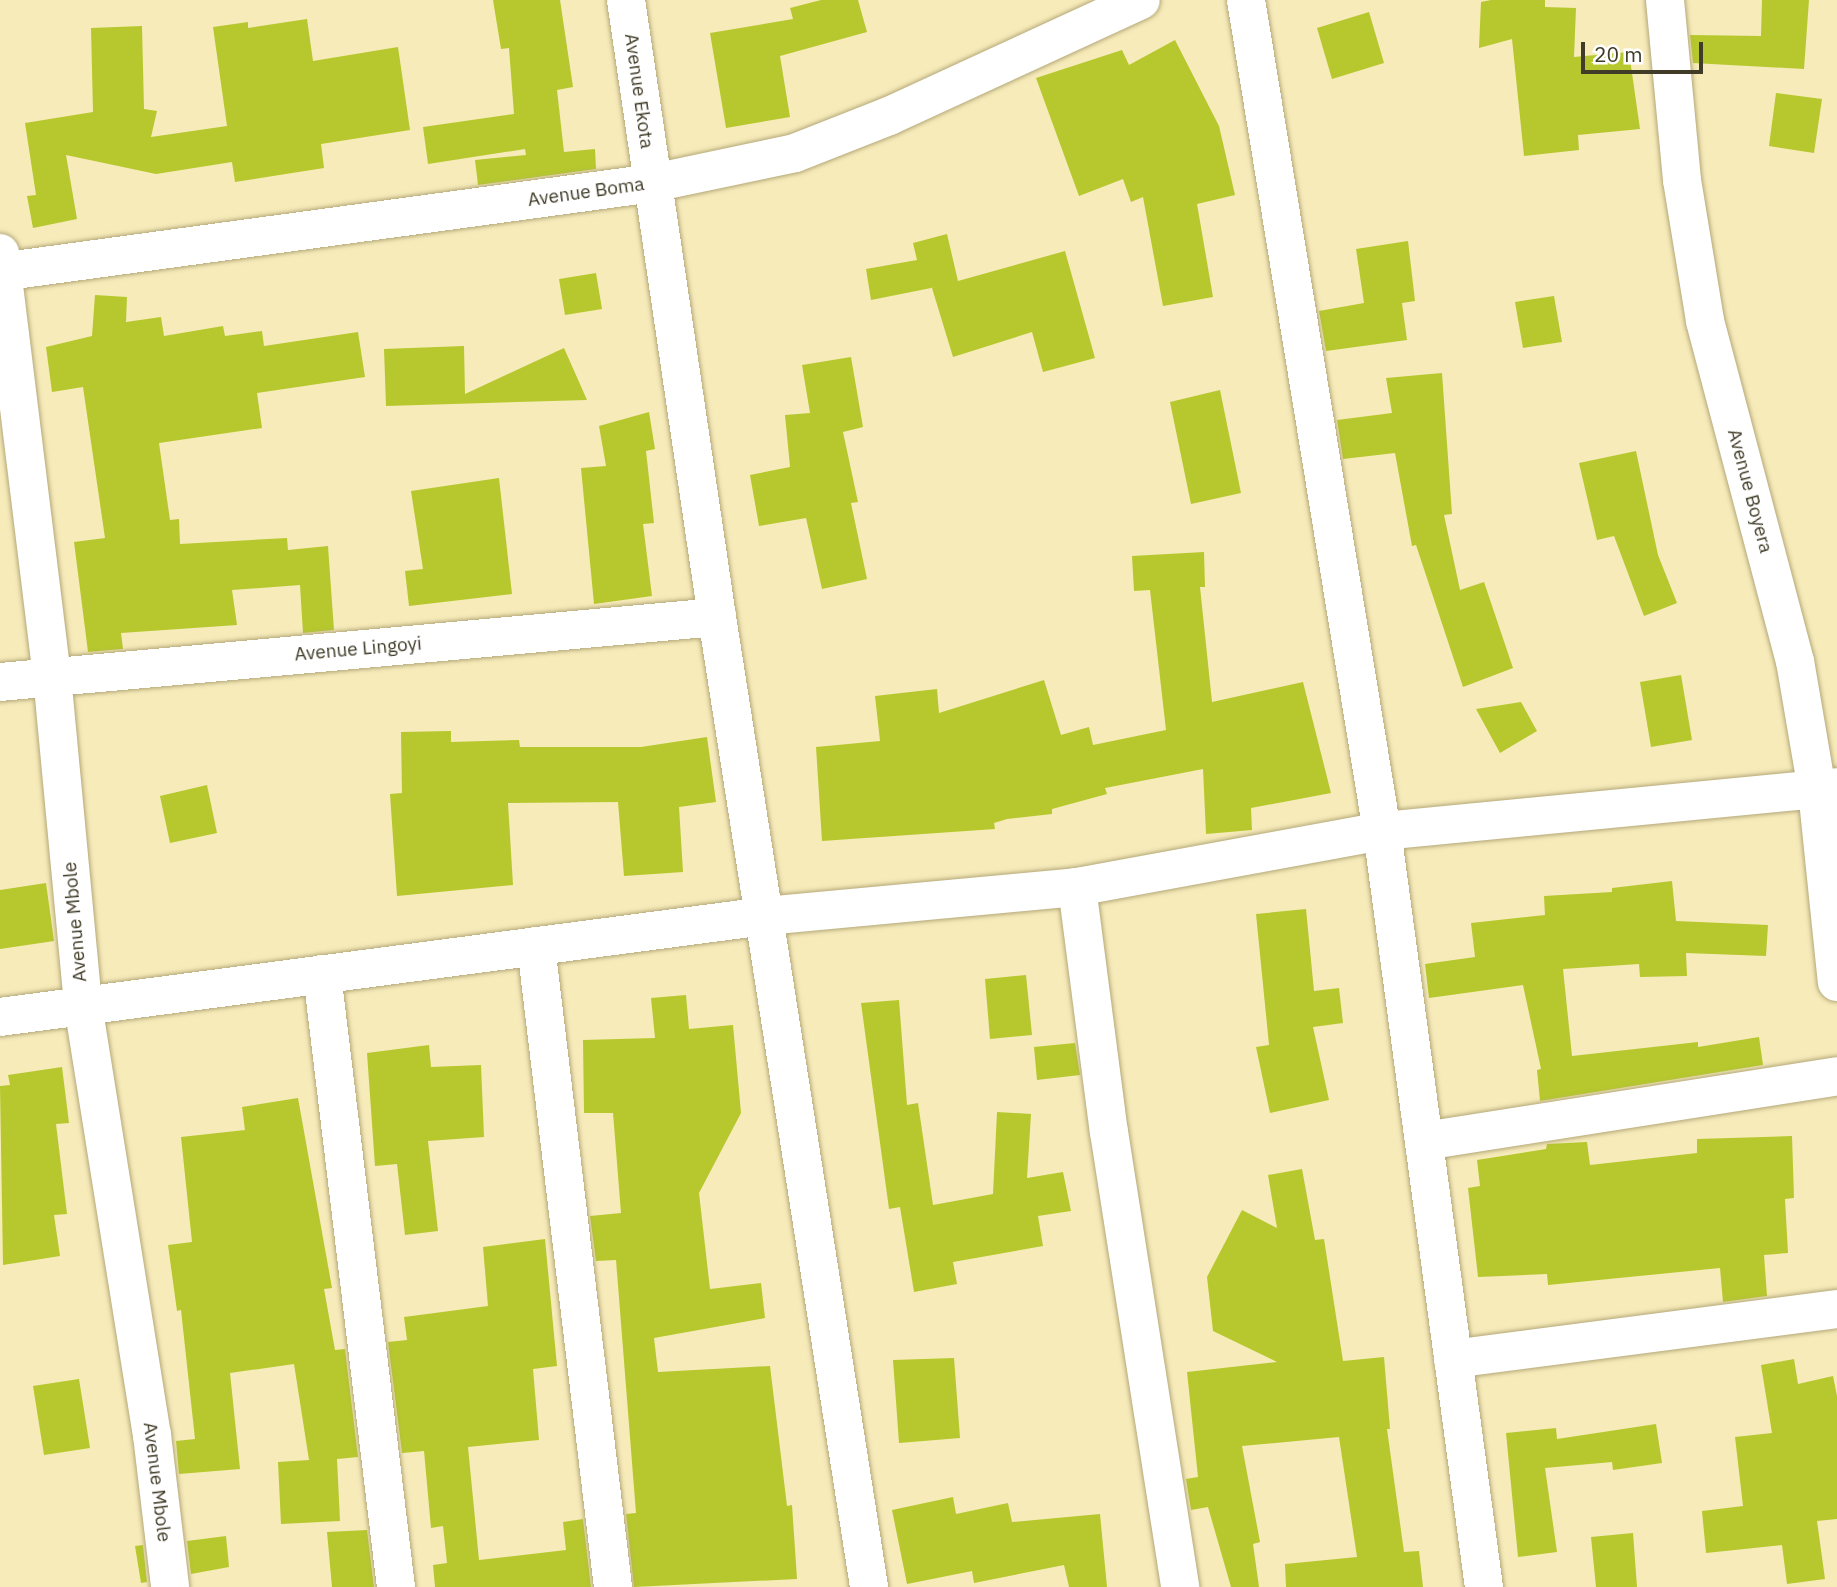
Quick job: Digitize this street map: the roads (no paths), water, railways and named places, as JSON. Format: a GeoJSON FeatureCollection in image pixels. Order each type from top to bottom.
{"type":"FeatureCollection","features":[{"type":"Feature","properties":{"kind":"street","name":"Avenue Ekota"},"geometry":{"type":"LineString","coordinates":[[626,0],[716,617],[869,1587]]}},
{"type":"Feature","properties":{"kind":"street","name":"Avenue Boma"},"geometry":{"type":"LineString","coordinates":[[1,266],[653,183],[795,153],[889,116],[1141,0]]}},
{"type":"Feature","properties":{"kind":"street"},"geometry":{"type":"LineString","coordinates":[[1246,0],[1381,831],[1484,1587]]}},
{"type":"Feature","properties":{"kind":"street","name":"Avenue Boyera"},"geometry":{"type":"LineString","coordinates":[[1665,0],[1682,180],[1705,321],[1827,789],[1837,982]]}},
{"type":"Feature","properties":{"kind":"street","name":"Avenue Mbole"},"geometry":{"type":"LineString","coordinates":[[1,266],[52,676],[83,1005],[152,1435],[170,1587]]}},
{"type":"Feature","properties":{"kind":"street","name":"Avenue Lingoyi"},"geometry":{"type":"LineString","coordinates":[[0,682],[716,617]]}},
{"type":"Feature","properties":{"kind":"street"},"geometry":{"type":"LineString","coordinates":[[0,1017],[765,916],[1077,887],[1381,831],[1827,789]]}},
{"type":"Feature","properties":{"kind":"street"},"geometry":{"type":"LineString","coordinates":[[1077,887],[1109,1132],[1180,1587]]}},
{"type":"Feature","properties":{"kind":"street"},"geometry":{"type":"LineString","coordinates":[[536,946],[613,1587]]}},
{"type":"Feature","properties":{"kind":"street"},"geometry":{"type":"LineString","coordinates":[[323,974],[396,1587]]}},
{"type":"Feature","properties":{"kind":"street"},"geometry":{"type":"LineString","coordinates":[[1424,1141],[1837,1076]]}},
{"type":"Feature","properties":{"kind":"street"},"geometry":{"type":"LineString","coordinates":[[1453,1359],[1837,1310]]}}]}
